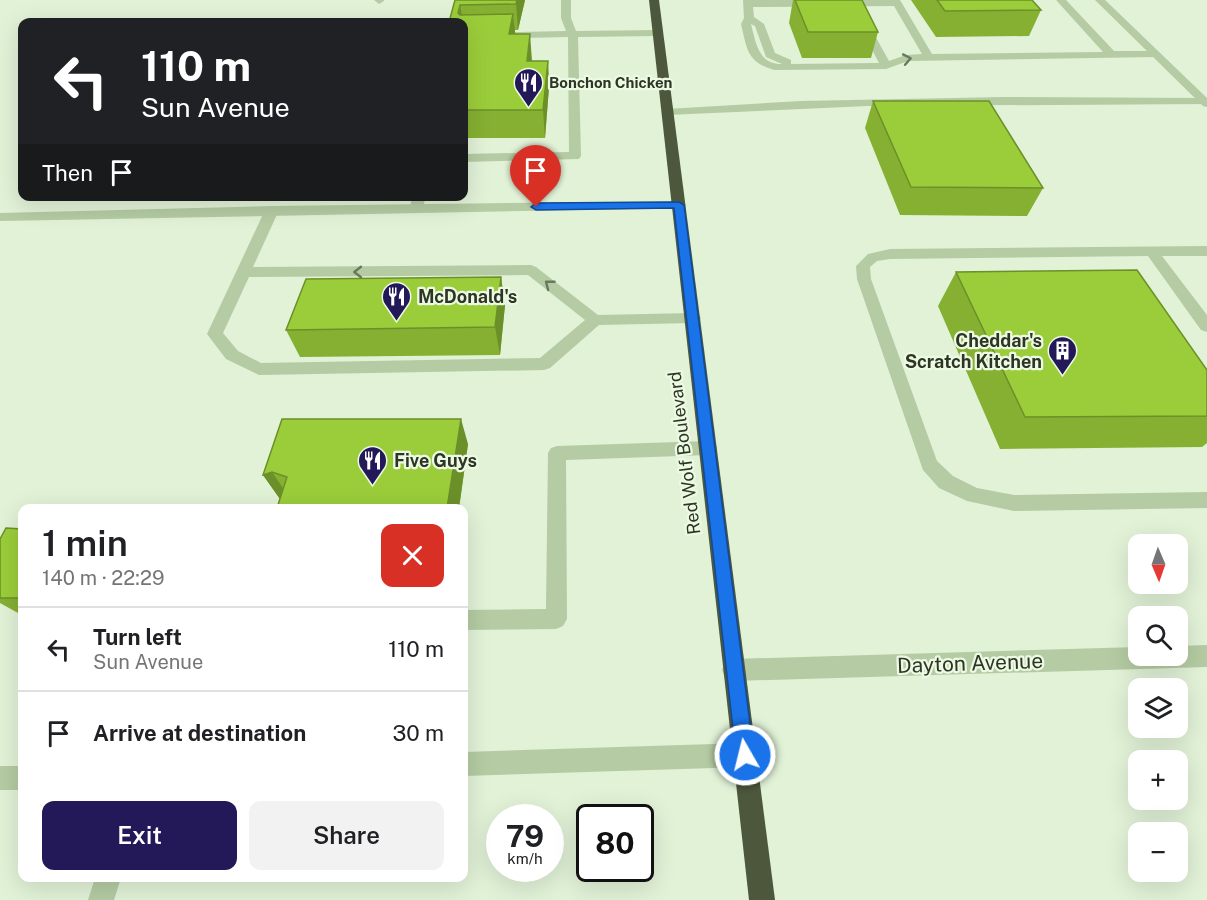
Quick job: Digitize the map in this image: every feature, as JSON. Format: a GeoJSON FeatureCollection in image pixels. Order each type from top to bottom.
{"type":"FeatureCollection","features":[{"type":"Feature","properties":{"kind":"highway","name":"Red Wolf Boulevard"},"geometry":{"type":"LineString","coordinates":[[654,0],[762,900]]}},
{"type":"Feature","properties":{"kind":"street"},"geometry":{"type":"LineString","coordinates":[[468,158],[575,156],[573,35],[566,18],[566,0]]}},
{"type":"Feature","properties":{"kind":"street"},"geometry":{"type":"LineString","coordinates":[[1061,0],[1112,55]]}},
{"type":"Feature","properties":{"kind":"street"},"geometry":{"type":"LineString","coordinates":[[1100,0],[1205,103]]}},
{"type":"Feature","properties":{"kind":"street"},"geometry":{"type":"LineString","coordinates":[[929,57],[896,2],[749,2],[746,24],[754,55],[765,64],[787,68],[882,66],[906,58],[929,57],[1156,54]]}},
{"type":"Feature","properties":{"kind":"street"},"geometry":{"type":"LineString","coordinates":[[853,3],[882,66]]}},
{"type":"Feature","properties":{"kind":"street"},"geometry":{"type":"LineString","coordinates":[[468,36],[658,33]]}},
{"type":"Feature","properties":{"kind":"street"},"geometry":{"type":"LineString","coordinates":[[667,112],[826,103],[975,100],[1205,103]]}},
{"type":"Feature","properties":{"kind":"street"},"geometry":{"type":"LineString","coordinates":[[0,217],[272,210],[418,202],[679,205]]}},
{"type":"Feature","properties":{"kind":"street"},"geometry":{"type":"LineString","coordinates":[[272,210],[215,334],[232,355],[259,369],[544,364],[595,320]]}},
{"type":"Feature","properties":{"kind":"street"},"geometry":{"type":"LineString","coordinates":[[1207,251],[890,254],[873,257],[863,266],[864,279],[929,465],[946,482],[974,495],[1014,503],[1207,500]]}},
{"type":"Feature","properties":{"kind":"street"},"geometry":{"type":"LineString","coordinates":[[1152,252],[1207,326]]}},
{"type":"Feature","properties":{"kind":"street"},"geometry":{"type":"LineString","coordinates":[[243,272],[531,270],[595,320],[693,318]]}},
{"type":"Feature","properties":{"kind":"street"},"geometry":{"type":"LineString","coordinates":[[468,620],[556,619],[557,453],[708,448]]}},
{"type":"Feature","properties":{"kind":"street","name":"Dayton Avenue"},"geometry":{"type":"LineString","coordinates":[[734,670],[1207,656]]}},
{"type":"Feature","properties":{"kind":"street"},"geometry":{"type":"LineString","coordinates":[[468,764],[745,755]]}},
{"type":"Feature","properties":{"kind":"street"},"geometry":{"type":"LineString","coordinates":[[0,778],[18,778]]}},
{"type":"Feature","properties":{"kind":"street"},"geometry":{"type":"LineString","coordinates":[[101,900],[107,882]]}},
{"type":"Feature","properties":{"kind":"building"},"geometry":{"type":"Polygon","coordinates":[[[455,0],[517,0],[516,4],[460,5],[458,13],[460,15],[513,14],[509,34],[530,34],[527,61],[548,61],[543,110],[468,110],[468,18],[450,18],[455,0]]]}},
{"type":"Feature","properties":{"kind":"building"},"geometry":{"type":"Polygon","coordinates":[[[795,0],[862,0],[878,32],[808,32],[795,0]]]}},
{"type":"Feature","properties":{"kind":"building"},"geometry":{"type":"Polygon","coordinates":[[[937,0],[1032,0],[1041,10],[945,11],[937,0]]]}},
{"type":"Feature","properties":{"kind":"building"},"geometry":{"type":"Polygon","coordinates":[[[873,101],[989,101],[1043,188],[911,187],[873,101]]]}},
{"type":"Feature","properties":{"kind":"building"},"geometry":{"type":"Polygon","coordinates":[[[1137,270],[1207,370],[1207,416],[1025,417],[956,272],[1137,270]]]}},
{"type":"Feature","properties":{"kind":"building"},"geometry":{"type":"Polygon","coordinates":[[[501,277],[495,327],[286,330],[306,279],[501,277]]]}},
{"type":"Feature","properties":{"kind":"building","name":"Five Guys"},"geometry":{"type":"Polygon","coordinates":[[[282,419],[461,419],[448,504],[278,504],[287,477],[272,472],[263,475],[282,419]]]}},
{"type":"Feature","properties":{"kind":"building"},"geometry":{"type":"Polygon","coordinates":[[[6,528],[18,529],[18,598],[0,598],[0,539],[6,528]]]}},
{"type":"Feature","properties":{"kind":"place","name":"Bonchon Chicken"},"geometry":{"type":"Point","coordinates":[528,108]}},
{"type":"Feature","properties":{"kind":"place","name":"McDonald's"},"geometry":{"type":"Point","coordinates":[397,322]}},
{"type":"Feature","properties":{"kind":"place","name":"Cheddar's Scratch Kitchen"},"geometry":{"type":"Point","coordinates":[1063,376]}},
{"type":"Feature","properties":{"kind":"place","name":"Five Guys"},"geometry":{"type":"Point","coordinates":[373,486]}},
{"type":"Feature","properties":{"kind":"route"},"geometry":{"type":"LineString","coordinates":[[536,207],[679,205],[745,755]]}}]}
